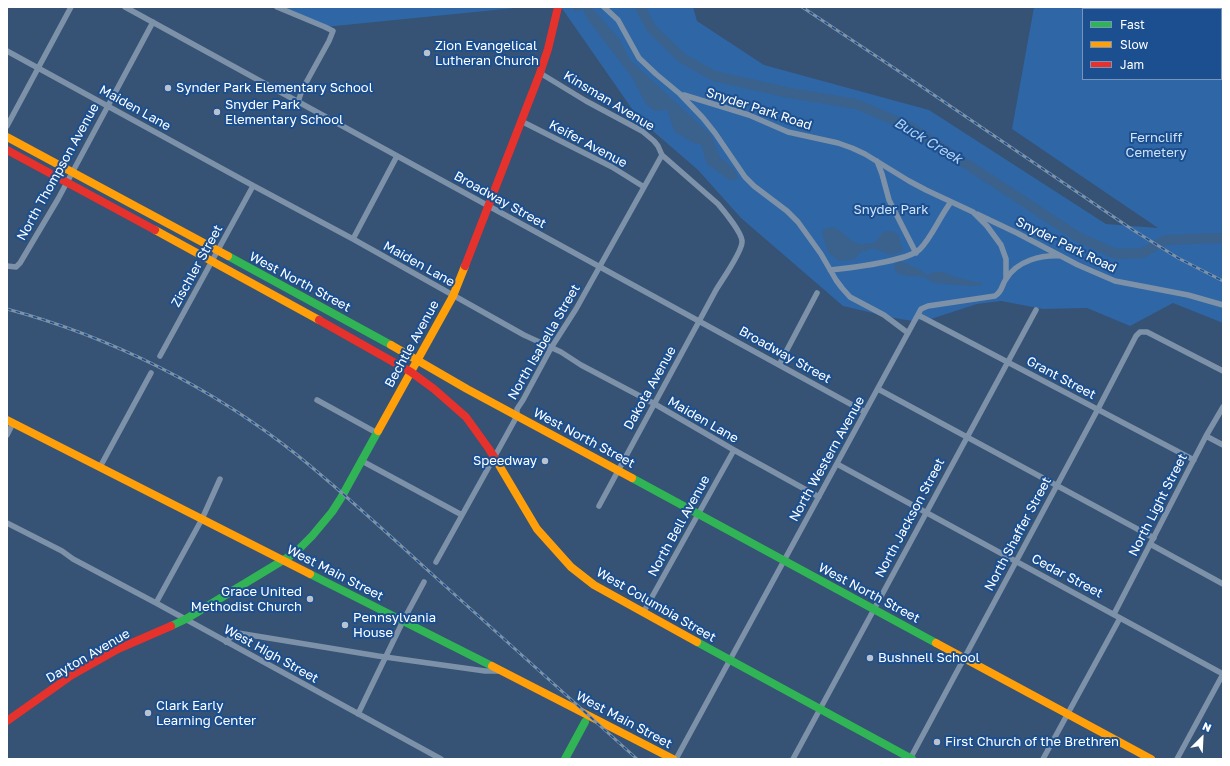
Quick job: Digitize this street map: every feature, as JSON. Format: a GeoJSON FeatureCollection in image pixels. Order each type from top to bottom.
{"type":"FeatureCollection","features":[{"type":"Feature","properties":{"kind":"main road","name":"Bechtle Avenue"},"geometry":{"type":"LineString","coordinates":[[186,620],[295,553],[332,514],[453,296],[540,73],[548,49],[558,7]]}},
{"type":"Feature","properties":{"kind":"main road","name":"West North Street"},"geometry":{"type":"LineString","coordinates":[[7,137],[418,360],[467,389],[1151,759]]}},
{"type":"Feature","properties":{"kind":"main road","name":"West North Street"},"geometry":{"type":"LineString","coordinates":[[7,150],[380,354],[410,372]]}},
{"type":"Feature","properties":{"kind":"main road","name":"West Columbia Street"},"geometry":{"type":"LineString","coordinates":[[410,372],[434,389],[466,417],[494,458],[534,524],[571,567],[594,585],[911,759]]}},
{"type":"Feature","properties":{"kind":"main road","name":"West Main Street"},"geometry":{"type":"LineString","coordinates":[[10,421],[674,759]]}},
{"type":"Feature","properties":{"kind":"main road","name":"Dayton Avenue"},"geometry":{"type":"LineString","coordinates":[[7,721],[72,676],[118,649],[186,620]]}},
{"type":"Feature","properties":{"kind":"main road"},"geometry":{"type":"LineString","coordinates":[[565,759],[585,722]]}},
{"type":"Feature","properties":{"kind":"street"},"geometry":{"type":"LineString","coordinates":[[7,126],[71,7]]}},
{"type":"Feature","properties":{"kind":"street","name":"Broadway Street"},"geometry":{"type":"LineString","coordinates":[[125,7],[865,412]]}},
{"type":"Feature","properties":{"kind":"street"},"geometry":{"type":"LineString","coordinates":[[277,7],[325,26],[333,31],[302,90],[298,102]]}},
{"type":"Feature","properties":{"kind":"street","name":"Snyder Park Road"},"geometry":{"type":"LineString","coordinates":[[604,7],[618,20],[639,58],[692,105],[715,133],[744,177],[787,211],[798,222],[821,254],[842,288],[850,297],[884,315],[908,333]]}},
{"type":"Feature","properties":{"kind":"street","name":"North Thompson Avenue"},"geometry":{"type":"LineString","coordinates":[[7,266],[16,267],[20,263],[73,172],[153,22]]}},
{"type":"Feature","properties":{"kind":"street","name":"Maiden Lane"},"geometry":{"type":"LineString","coordinates":[[7,51],[353,239],[524,335],[561,352],[581,365],[654,403],[734,450],[819,497]]}},
{"type":"Feature","properties":{"kind":"street","name":"Kinsman Avenue"},"geometry":{"type":"LineString","coordinates":[[540,73],[586,101],[645,133],[658,146],[662,155],[718,204],[741,235],[742,242],[740,250],[722,281]]}},
{"type":"Feature","properties":{"kind":"street","name":"Snyder Park Road"},"geometry":{"type":"LineString","coordinates":[[680,94],[749,115],[788,132],[852,148],[877,160],[908,181],[1115,281],[1188,295],[1223,305]]}},
{"type":"Feature","properties":{"kind":"street","name":"Keifer Avenue"},"geometry":{"type":"LineString","coordinates":[[520,121],[612,167],[644,188]]}},
{"type":"Feature","properties":{"kind":"street","name":"North Isabella Street"},"geometry":{"type":"LineString","coordinates":[[436,562],[517,416],[517,409],[600,267],[662,155]]}},
{"type":"Feature","properties":{"kind":"street"},"geometry":{"type":"LineString","coordinates":[[353,239],[397,156]]}},
{"type":"Feature","properties":{"kind":"street"},"geometry":{"type":"LineString","coordinates":[[877,160],[889,200],[916,253]]}},
{"type":"Feature","properties":{"kind":"street","name":"Zischler Street"},"geometry":{"type":"LineString","coordinates":[[160,356],[253,186]]}},
{"type":"Feature","properties":{"kind":"street"},"geometry":{"type":"LineString","coordinates":[[830,270],[864,266],[894,260],[916,253],[924,244],[950,202]]}},
{"type":"Feature","properties":{"kind":"street","name":"Snyder Park Road"},"geometry":{"type":"LineString","coordinates":[[973,212],[1001,245],[1006,259],[1006,279]]}},
{"type":"Feature","properties":{"kind":"street","name":"North Western Avenue"},"geometry":{"type":"LineString","coordinates":[[674,759],[730,661],[921,309],[928,306],[994,296],[1001,290],[1006,279],[1028,261],[1042,256],[1061,256]]}},
{"type":"Feature","properties":{"kind":"street","name":"Dakota Avenue"},"geometry":{"type":"LineString","coordinates":[[599,506],[722,281]]}},
{"type":"Feature","properties":{"kind":"street"},"geometry":{"type":"LineString","coordinates":[[779,365],[817,293]]}},
{"type":"Feature","properties":{"kind":"street","name":"North Jackson Street"},"geometry":{"type":"LineString","coordinates":[[793,759],[1036,310]]}},
{"type":"Feature","properties":{"kind":"street","name":"Grant Street"},"geometry":{"type":"LineString","coordinates":[[918,315],[1194,460]]}},
{"type":"Feature","properties":{"kind":"street","name":"North Shaffer Street"},"geometry":{"type":"LineString","coordinates":[[911,759],[1136,336],[1140,332],[1153,335],[1223,371]]}},
{"type":"Feature","properties":{"kind":"street"},"geometry":{"type":"LineString","coordinates":[[100,467],[151,373]]}},
{"type":"Feature","properties":{"kind":"street"},"geometry":{"type":"LineString","coordinates":[[878,390],[1154,538]]}},
{"type":"Feature","properties":{"kind":"street"},"geometry":{"type":"LineString","coordinates":[[317,400],[377,433]]}},
{"type":"Feature","properties":{"kind":"street","name":"North Light Street"},"geometry":{"type":"LineString","coordinates":[[1114,614],[1206,436],[1223,407]]}},
{"type":"Feature","properties":{"kind":"street"},"geometry":{"type":"LineString","coordinates":[[7,435],[10,421]]}},
{"type":"Feature","properties":{"kind":"street"},"geometry":{"type":"LineString","coordinates":[[1206,436],[1223,445]]}},
{"type":"Feature","properties":{"kind":"street","name":"North Bell Avenue"},"geometry":{"type":"LineString","coordinates":[[643,613],[734,450]]}},
{"type":"Feature","properties":{"kind":"street"},"geometry":{"type":"LineString","coordinates":[[362,461],[462,515]]}},
{"type":"Feature","properties":{"kind":"street","name":"Cedar Street"},"geometry":{"type":"LineString","coordinates":[[838,464],[1223,674]]}},
{"type":"Feature","properties":{"kind":"street"},"geometry":{"type":"LineString","coordinates":[[156,603],[202,519],[220,479]]}},
{"type":"Feature","properties":{"kind":"street","name":"West High Street"},"geometry":{"type":"LineString","coordinates":[[7,523],[62,551],[73,559],[441,759]]}},
{"type":"Feature","properties":{"kind":"street"},"geometry":{"type":"LineString","coordinates":[[1150,544],[1223,584]]}},
{"type":"Feature","properties":{"kind":"street"},"geometry":{"type":"LineString","coordinates":[[358,714],[403,621],[424,582]]}},
{"type":"Feature","properties":{"kind":"street"},"geometry":{"type":"LineString","coordinates":[[1043,759],[1120,618]]}},
{"type":"Feature","properties":{"kind":"street"},"geometry":{"type":"LineString","coordinates":[[226,642],[233,634],[238,633],[385,657],[485,671],[504,672]]}},
{"type":"Feature","properties":{"kind":"street"},"geometry":{"type":"LineString","coordinates":[[1177,759],[1223,674]]}},
{"type":"Feature","properties":{"kind":"green space"},"geometry":{"type":"Polygon","coordinates":[[[278,7],[525,7],[325,27],[278,7]]]}},
{"type":"Feature","properties":{"kind":"green space","name":"Snyder Park"},"geometry":{"type":"Polygon","coordinates":[[[561,7],[693,7],[697,21],[764,65],[929,110],[1106,224],[1158,228],[1012,129],[1034,7],[1223,7],[1223,323],[1173,303],[1130,326],[1087,308],[1043,309],[1001,301],[977,304],[931,319],[913,321],[843,306],[741,218],[698,170],[639,119],[561,7]]]}},
{"type":"Feature","properties":{"kind":"shaded area"},"geometry":{"type":"Polygon","coordinates":[[[572,7],[591,7],[596,12],[620,40],[630,60],[711,135],[720,157],[733,168],[738,178],[731,181],[707,164],[701,144],[696,144],[675,132],[667,110],[655,111],[646,104],[632,77],[588,20],[583,9],[575,12],[572,7]]]}},
{"type":"Feature","properties":{"kind":"shaded area"},"geometry":{"type":"Polygon","coordinates":[[[833,227],[856,243],[862,244],[876,242],[883,232],[892,231],[898,234],[903,251],[891,255],[873,248],[859,253],[855,259],[839,261],[828,252],[822,233],[824,229],[833,227]]]}},
{"type":"Feature","properties":{"kind":"shaded area"},"geometry":{"type":"Polygon","coordinates":[[[899,262],[914,267],[927,275],[934,272],[943,272],[952,276],[975,282],[981,282],[983,285],[969,286],[934,283],[917,275],[914,277],[898,274],[894,265],[899,262]]]}},
{"type":"Feature","properties":{"kind":"waterway","name":"Buck Creek"},"geometry":{"type":"LineString","coordinates":[[640,7],[651,28],[682,58],[714,76],[790,93],[856,104],[910,127],[1078,237],[1116,254],[1143,253],[1165,240],[1223,238]]}},
{"type":"Feature","properties":{"kind":"railway"},"geometry":{"type":"LineString","coordinates":[[802,7],[1133,230],[1178,258],[1223,281]]}},
{"type":"Feature","properties":{"kind":"railway"},"geometry":{"type":"LineString","coordinates":[[7,309],[84,334],[160,367],[231,408],[265,431],[297,455],[349,499],[637,759]]}},
{"type":"Feature","properties":{"kind":"traffic: fast"},"geometry":{"type":"LineString","coordinates":[[228,256],[391,345]]}},
{"type":"Feature","properties":{"kind":"traffic: fast"},"geometry":{"type":"LineString","coordinates":[[171,626],[186,619],[295,553],[312,536],[332,512],[378,431]]}},
{"type":"Feature","properties":{"kind":"traffic: fast"},"geometry":{"type":"LineString","coordinates":[[632,478],[936,643]]}},
{"type":"Feature","properties":{"kind":"traffic: fast"},"geometry":{"type":"LineString","coordinates":[[310,574],[492,666]]}},
{"type":"Feature","properties":{"kind":"traffic: fast"},"geometry":{"type":"LineString","coordinates":[[697,642],[912,759]]}},
{"type":"Feature","properties":{"kind":"traffic: fast"},"geometry":{"type":"LineString","coordinates":[[565,759],[585,722]]}},
{"type":"Feature","properties":{"kind":"traffic: slow"},"geometry":{"type":"LineString","coordinates":[[7,137],[228,256]]}},
{"type":"Feature","properties":{"kind":"traffic: slow"},"geometry":{"type":"LineString","coordinates":[[155,230],[319,320]]}},
{"type":"Feature","properties":{"kind":"traffic: slow"},"geometry":{"type":"LineString","coordinates":[[378,431],[453,296],[465,266]]}},
{"type":"Feature","properties":{"kind":"traffic: slow"},"geometry":{"type":"LineString","coordinates":[[391,345],[467,389],[632,478]]}},
{"type":"Feature","properties":{"kind":"traffic: slow"},"geometry":{"type":"LineString","coordinates":[[7,420],[310,574]]}},
{"type":"Feature","properties":{"kind":"traffic: slow"},"geometry":{"type":"LineString","coordinates":[[496,460],[537,529],[571,567],[594,585],[697,642]]}},
{"type":"Feature","properties":{"kind":"traffic: slow"},"geometry":{"type":"LineString","coordinates":[[936,643],[1151,759]]}},
{"type":"Feature","properties":{"kind":"traffic: slow"},"geometry":{"type":"LineString","coordinates":[[492,666],[673,759]]}},
{"type":"Feature","properties":{"kind":"traffic: jam"},"geometry":{"type":"LineString","coordinates":[[465,266],[540,73],[548,49],[558,7]]}},
{"type":"Feature","properties":{"kind":"traffic: jam"},"geometry":{"type":"LineString","coordinates":[[7,150],[155,230]]}},
{"type":"Feature","properties":{"kind":"traffic: jam"},"geometry":{"type":"LineString","coordinates":[[319,320],[411,372],[434,389],[466,417],[496,460]]}},
{"type":"Feature","properties":{"kind":"traffic: jam"},"geometry":{"type":"LineString","coordinates":[[7,721],[72,675],[118,649],[171,626]]}},
{"type":"Feature","properties":{"kind":"place","name":"Zion Evangelical Lutheran Church"},"geometry":{"type":"Point","coordinates":[427,53]}},
{"type":"Feature","properties":{"kind":"place","name":"Synder Park Elementary School"},"geometry":{"type":"Point","coordinates":[168,88]}},
{"type":"Feature","properties":{"kind":"place","name":"Snyder Park Elementary School"},"geometry":{"type":"Point","coordinates":[217,112]}},
{"type":"Feature","properties":{"kind":"place","name":"Speedway"},"geometry":{"type":"Point","coordinates":[545,461]}},
{"type":"Feature","properties":{"kind":"place","name":"Grace United Methodist Church"},"geometry":{"type":"Point","coordinates":[310,599]}},
{"type":"Feature","properties":{"kind":"place","name":"Pennsylvania House"},"geometry":{"type":"Point","coordinates":[345,625]}},
{"type":"Feature","properties":{"kind":"place","name":"Bushnell School"},"geometry":{"type":"Point","coordinates":[870,658]}},
{"type":"Feature","properties":{"kind":"place","name":"Clark Early Learning Center"},"geometry":{"type":"Point","coordinates":[148,713]}},
{"type":"Feature","properties":{"kind":"place","name":"First Church of the Brethren"},"geometry":{"type":"Point","coordinates":[937,742]}},
{"type":"Feature","properties":{"kind":"park label","name":"Ferncliff Cemetery"},"geometry":{"type":"Point","coordinates":[1156,146]}}]}
